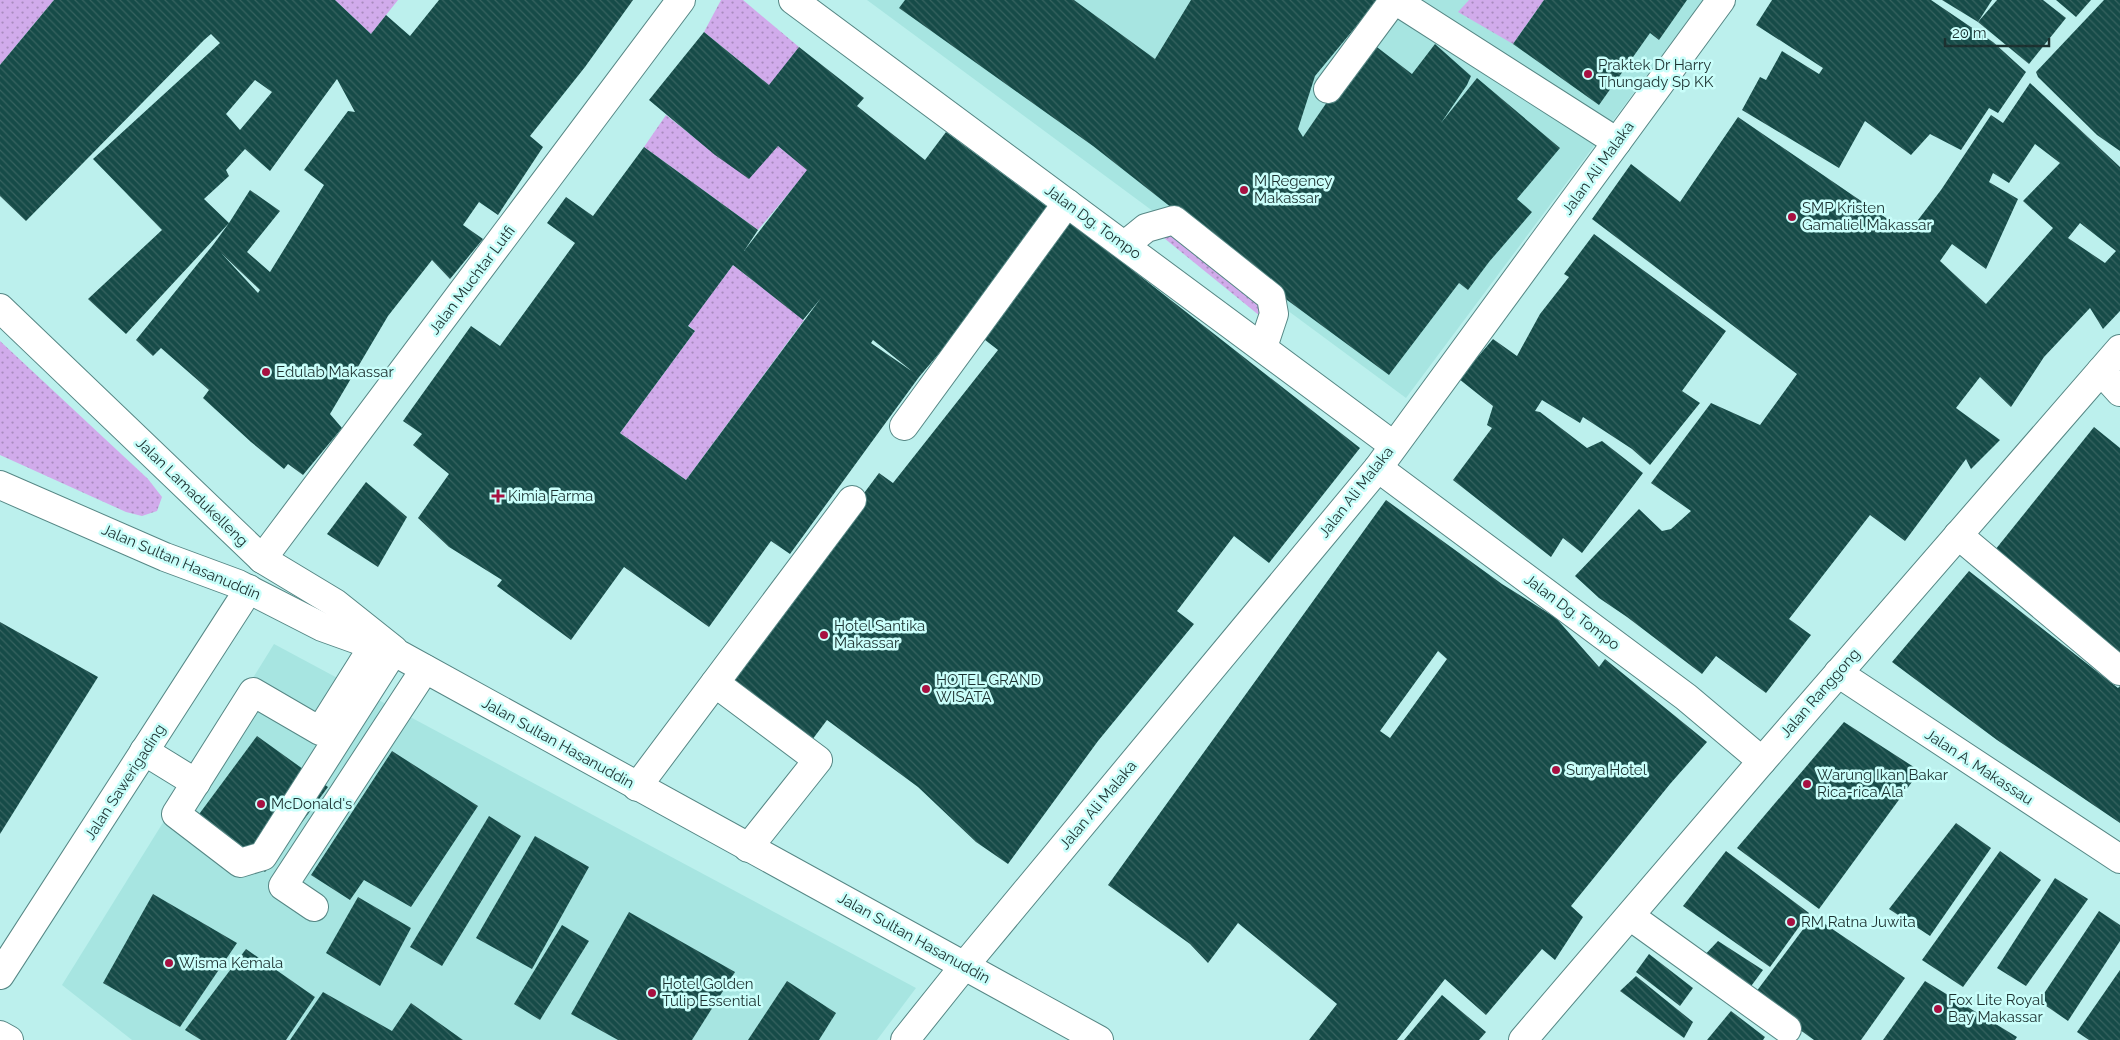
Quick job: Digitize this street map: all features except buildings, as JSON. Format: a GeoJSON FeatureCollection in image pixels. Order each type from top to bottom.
{"type":"FeatureCollection","features":[{"type":"Feature","properties":{"kind":"street","name":"Jalan Muchtar Lutfi"},"geometry":{"type":"LineString","coordinates":[[262,559],[681,0]]}},
{"type":"Feature","properties":{"kind":"street","name":"Jalan Dg. Tompo"},"geometry":{"type":"LineString","coordinates":[[793,0],[1394,445]]}},
{"type":"Feature","properties":{"kind":"street"},"geometry":{"type":"LineString","coordinates":[[1328,89],[1395,0],[1617,142]]}},
{"type":"Feature","properties":{"kind":"street","name":"Jalan Ali Malaka"},"geometry":{"type":"LineString","coordinates":[[905,1040],[965,965],[1378,468],[1722,0]]}},
{"type":"Feature","properties":{"kind":"street"},"geometry":{"type":"LineString","coordinates":[[904,426],[1067,203]]}},
{"type":"Feature","properties":{"kind":"street"},"geometry":{"type":"LineString","coordinates":[[1125,245],[1146,228],[1174,220],[1272,297],[1274,314],[1263,347]]}},
{"type":"Feature","properties":{"kind":"street","name":"Jalan Lamadukelleng"},"geometry":{"type":"LineString","coordinates":[[0,308],[262,559],[334,603],[389,651]]}},
{"type":"Feature","properties":{"kind":"street","name":"Jalan Ranggong"},"geometry":{"type":"LineString","coordinates":[[1523,1040],[1838,673],[2120,349]]}},
{"type":"Feature","properties":{"kind":"street"},"geometry":{"type":"LineString","coordinates":[[2101,371],[2120,392]]}},
{"type":"Feature","properties":{"kind":"street","name":"Jalan Dg. Tompo"},"geometry":{"type":"LineString","coordinates":[[1378,468],[1686,697],[1762,761]]}},
{"type":"Feature","properties":{"kind":"street","name":"Jalan Sultan Hasanuddin"},"geometry":{"type":"LineString","coordinates":[[0,485],[165,557],[249,590],[322,627],[389,651],[425,669],[1099,1040]]}},
{"type":"Feature","properties":{"kind":"street"},"geometry":{"type":"LineString","coordinates":[[637,787],[852,500]]}},
{"type":"Feature","properties":{"kind":"street"},"geometry":{"type":"LineString","coordinates":[[1958,535],[2120,671]]}},
{"type":"Feature","properties":{"kind":"street","name":"Jalan Sawerigading"},"geometry":{"type":"LineString","coordinates":[[0,975],[249,590]]}},
{"type":"Feature","properties":{"kind":"street"},"geometry":{"type":"LineString","coordinates":[[389,651],[263,856],[240,862],[176,814],[253,692],[320,731],[389,651]]}},
{"type":"Feature","properties":{"kind":"street"},"geometry":{"type":"LineString","coordinates":[[314,907],[283,886],[425,669]]}},
{"type":"Feature","properties":{"kind":"street","name":"Jalan A. Makassau"},"geometry":{"type":"LineString","coordinates":[[1838,673],[2120,859]]}},
{"type":"Feature","properties":{"kind":"street"},"geometry":{"type":"LineString","coordinates":[[715,683],[818,760],[748,848]]}},
{"type":"Feature","properties":{"kind":"street"},"geometry":{"type":"LineString","coordinates":[[144,751],[196,783]]}},
{"type":"Feature","properties":{"kind":"street"},"geometry":{"type":"LineString","coordinates":[[1630,916],[1787,1030]]}},
{"type":"Feature","properties":{"kind":"street"},"geometry":{"type":"LineString","coordinates":[[0,1034],[10,1040]]}},
{"type":"Feature","properties":{"kind":"shaded area"},"geometry":{"type":"Polygon","coordinates":[[[0,0],[54,0],[0,65],[0,0]]]}},
{"type":"Feature","properties":{"kind":"shaded area"},"geometry":{"type":"Polygon","coordinates":[[[335,0],[398,0],[371,34],[335,0]]]}},
{"type":"Feature","properties":{"kind":"shaded area"},"geometry":{"type":"Polygon","coordinates":[[[721,0],[743,0],[799,47],[770,86],[704,32],[721,0]]]}},
{"type":"Feature","properties":{"kind":"shaded area"},"geometry":{"type":"Polygon","coordinates":[[[867,0],[1703,0],[1406,398],[867,0]]]}},
{"type":"Feature","properties":{"kind":"shaded area"},"geometry":{"type":"Polygon","coordinates":[[[1469,0],[1544,0],[1513,44],[1458,12],[1469,0]]]}},
{"type":"Feature","properties":{"kind":"shaded area"},"geometry":{"type":"Polygon","coordinates":[[[666,115],[715,154],[778,146],[808,170],[758,230],[644,147],[666,115]]]}},
{"type":"Feature","properties":{"kind":"shaded area"},"geometry":{"type":"Polygon","coordinates":[[[1168,228],[1264,309],[1260,316],[1164,238],[1168,228]]]}},
{"type":"Feature","properties":{"kind":"shaded area"},"geometry":{"type":"Polygon","coordinates":[[[733,265],[804,320],[686,480],[620,433],[695,331],[688,325],[733,265]]]}},
{"type":"Feature","properties":{"kind":"shaded area"},"geometry":{"type":"Polygon","coordinates":[[[0,341],[148,479],[162,497],[157,511],[142,516],[126,512],[0,455],[0,341]]]}},
{"type":"Feature","properties":{"kind":"shaded area"},"geometry":{"type":"Polygon","coordinates":[[[274,644],[916,988],[877,1040],[132,1040],[62,985],[274,644]]]}},
{"type":"Feature","properties":{"kind":"place","name":"Praktek Dr Harry Thungady Sp KK"},"geometry":{"type":"Point","coordinates":[1588,74]}},
{"type":"Feature","properties":{"kind":"place","name":"M Regency Makassar"},"geometry":{"type":"Point","coordinates":[1244,190]}},
{"type":"Feature","properties":{"kind":"place","name":"SMP Kristen Gamaliel Makassar"},"geometry":{"type":"Point","coordinates":[1792,217]}},
{"type":"Feature","properties":{"kind":"place","name":"Edulab Makassar"},"geometry":{"type":"Point","coordinates":[266,372]}},
{"type":"Feature","properties":{"kind":"place","name":"Kimia Farma"},"geometry":{"type":"Point","coordinates":[498,496]}},
{"type":"Feature","properties":{"kind":"place","name":"Hotel Santika Makassar"},"geometry":{"type":"Point","coordinates":[824,635]}},
{"type":"Feature","properties":{"kind":"place","name":"HOTEL GRAND WISATA"},"geometry":{"type":"Point","coordinates":[926,689]}},
{"type":"Feature","properties":{"kind":"place","name":"Surya Hotel"},"geometry":{"type":"Point","coordinates":[1556,770]}},
{"type":"Feature","properties":{"kind":"place","name":"Warung Ikan Bakar Rica-rica Ala'"},"geometry":{"type":"Point","coordinates":[1807,784]}},
{"type":"Feature","properties":{"kind":"place","name":"McDonald's"},"geometry":{"type":"Point","coordinates":[261,804]}},
{"type":"Feature","properties":{"kind":"place","name":"RM Ratna Juwita"},"geometry":{"type":"Point","coordinates":[1791,922]}},
{"type":"Feature","properties":{"kind":"place","name":"Wisma Kemala"},"geometry":{"type":"Point","coordinates":[169,963]}},
{"type":"Feature","properties":{"kind":"place","name":"Hotel Golden Tulip Essential"},"geometry":{"type":"Point","coordinates":[652,993]}},
{"type":"Feature","properties":{"kind":"place","name":"Fox Lite Royal Bay Makassar"},"geometry":{"type":"Point","coordinates":[1938,1009]}}]}
